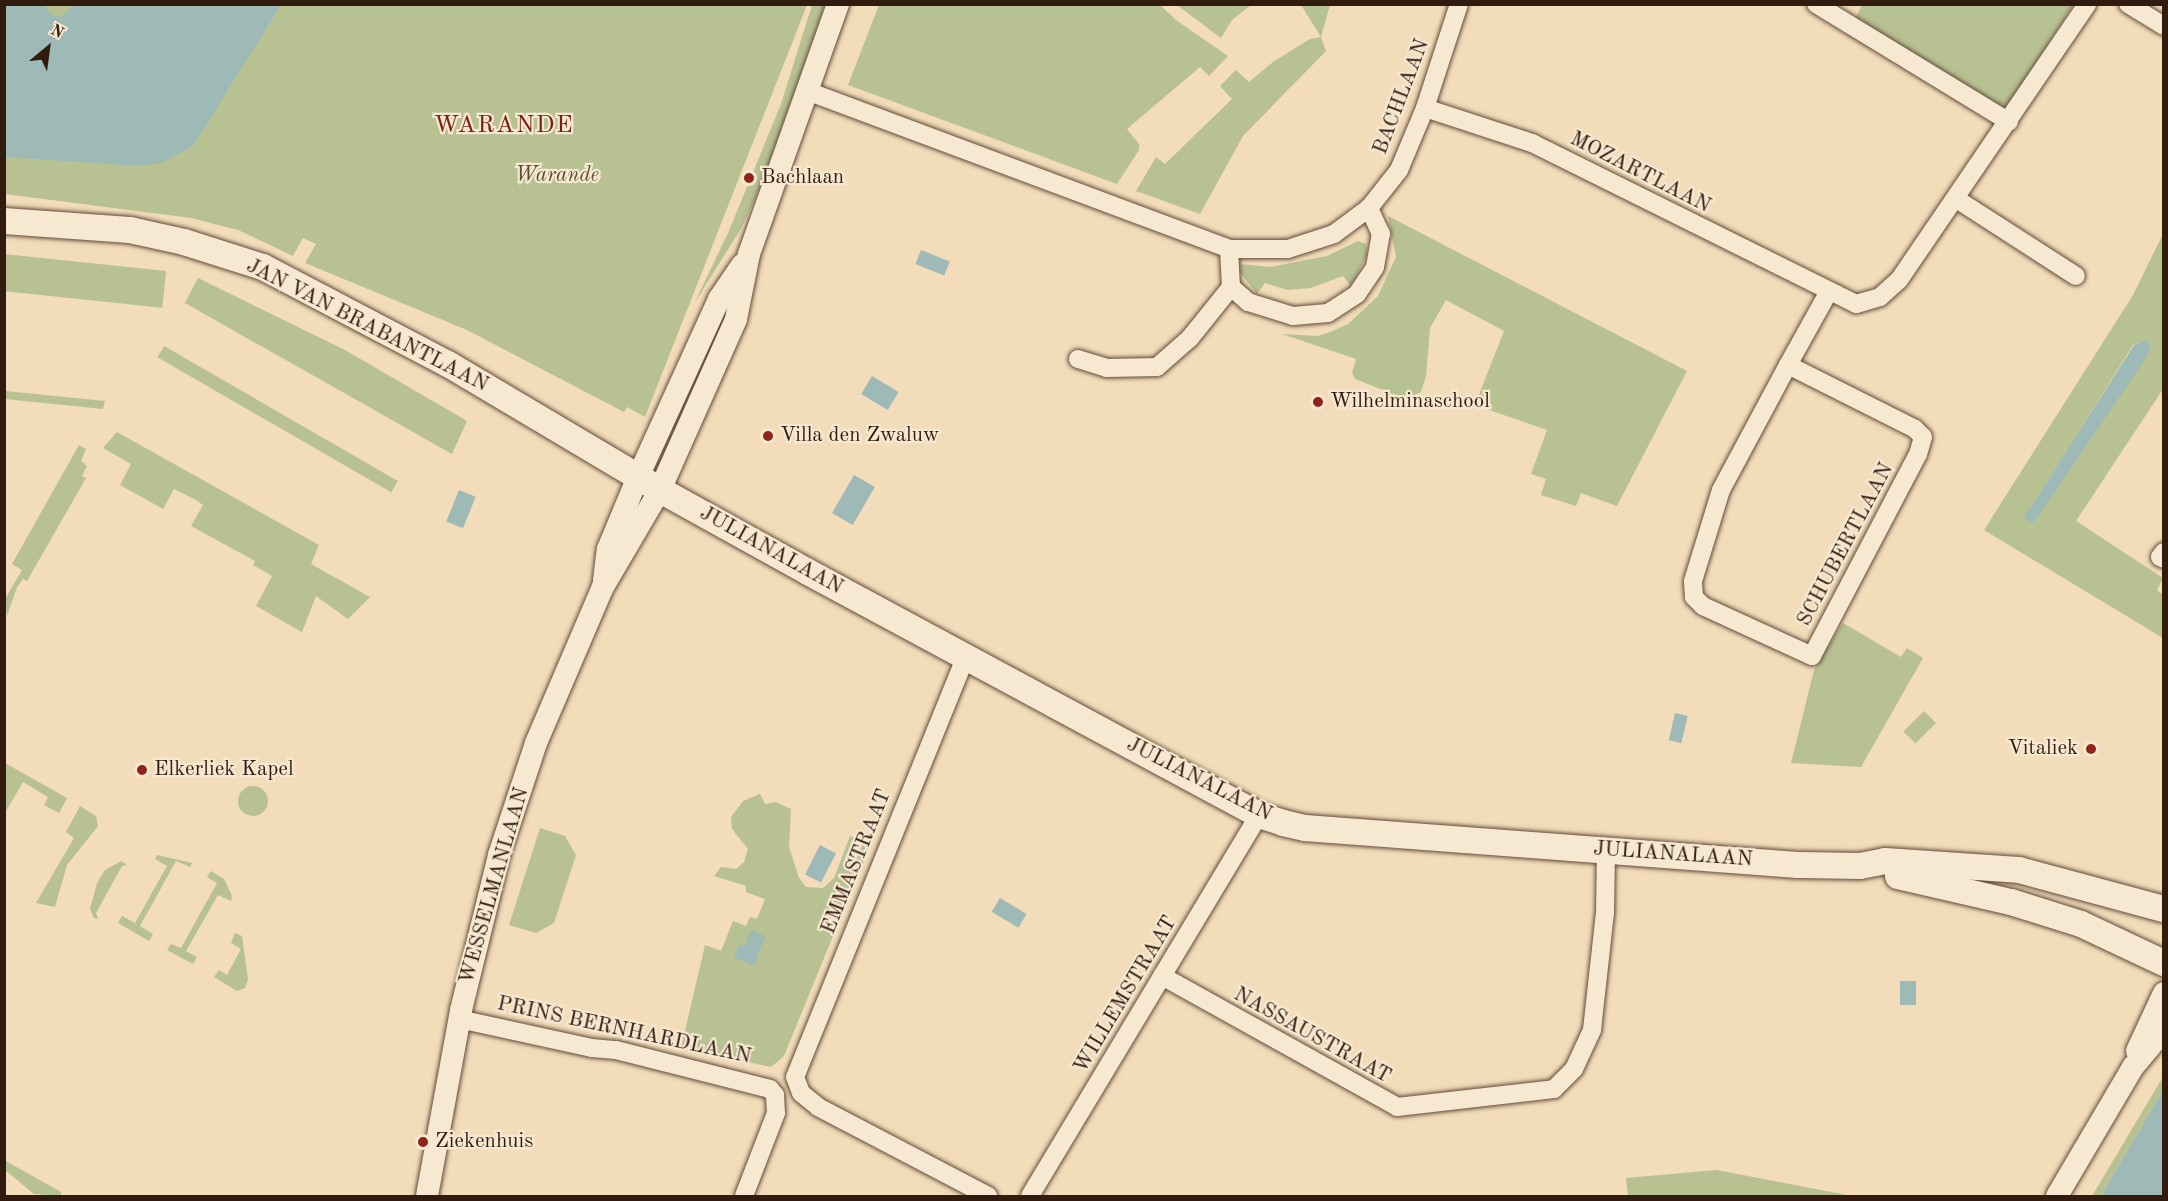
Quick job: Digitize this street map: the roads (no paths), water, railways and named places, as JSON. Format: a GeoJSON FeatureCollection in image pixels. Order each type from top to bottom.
{"type":"FeatureCollection","features":[{"type":"Feature","properties":{"kind":"main road","name":"JAN VAN BRABANTLAAN"},"geometry":{"type":"LineString","coordinates":[[4,221],[130,230],[184,242],[263,267],[448,364],[638,477]]}},
{"type":"Feature","properties":{"kind":"main road","name":"JULIANALAAN"},"geometry":{"type":"LineString","coordinates":[[638,477],[1259,815],[1305,828],[1798,865],[1860,866],[1885,861],[2019,870],[2163,909]]}},
{"type":"Feature","properties":{"kind":"main road","name":"JULIANALAAN"},"geometry":{"type":"LineString","coordinates":[[1860,866],[1882,874],[1916,878],[2011,902],[2081,924],[2163,963]]}},
{"type":"Feature","properties":{"kind":"street"},"geometry":{"type":"LineString","coordinates":[[749,254],[838,4]]}},
{"type":"Feature","properties":{"kind":"street","name":"BACHLAAN"},"geometry":{"type":"LineString","coordinates":[[807,91],[1229,249],[1288,249],[1334,234],[1368,208],[1399,170],[1425,108],[1459,4]]}},
{"type":"Feature","properties":{"kind":"street"},"geometry":{"type":"LineString","coordinates":[[1816,4],[2009,122]]}},
{"type":"Feature","properties":{"kind":"street","name":"MOZARTLAAN"},"geometry":{"type":"LineString","coordinates":[[1425,108],[1532,143],[1828,292],[1857,304],[1880,297],[1899,280],[1958,200],[2087,4]]}},
{"type":"Feature","properties":{"kind":"street"},"geometry":{"type":"LineString","coordinates":[[2128,4],[2163,26]]}},
{"type":"Feature","properties":{"kind":"street"},"geometry":{"type":"LineString","coordinates":[[1958,200],[2076,276]]}},
{"type":"Feature","properties":{"kind":"street"},"geometry":{"type":"LineString","coordinates":[[1231,287],[1248,302],[1293,316],[1318,316],[1336,309],[1365,287],[1378,259],[1380,226],[1368,208]]}},
{"type":"Feature","properties":{"kind":"street"},"geometry":{"type":"LineString","coordinates":[[1078,359],[1107,368],[1157,367],[1190,338],[1231,287],[1229,249]]}},
{"type":"Feature","properties":{"kind":"street","name":"WESSELMANLAAN"},"geometry":{"type":"LineString","coordinates":[[603,587],[608,549],[638,477],[719,299],[749,254]]}},
{"type":"Feature","properties":{"kind":"street","name":"WESSELMANLAAN"},"geometry":{"type":"LineString","coordinates":[[427,1197],[459,1019],[499,855],[536,743],[603,587],[660,490],[736,319],[749,254]]}},
{"type":"Feature","properties":{"kind":"street","name":"SCHUBERTLAAN"},"geometry":{"type":"LineString","coordinates":[[1788,365],[1915,429],[1923,437],[1918,454],[1812,656],[1703,606],[1694,597],[1693,581],[1721,490],[1788,365],[1828,292]]}},
{"type":"Feature","properties":{"kind":"street"},"geometry":{"type":"LineString","coordinates":[[2163,552],[2160,557],[2163,559]]}},
{"type":"Feature","properties":{"kind":"street","name":"EMMASTRAAT"},"geometry":{"type":"LineString","coordinates":[[966,656],[799,1065],[796,1086],[818,1107],[988,1197]]}},
{"type":"Feature","properties":{"kind":"street","name":"WILLEMSTRAAT"},"geometry":{"type":"LineString","coordinates":[[1030,1197],[1259,815]]}},
{"type":"Feature","properties":{"kind":"street","name":"NASSAUSTRAAT"},"geometry":{"type":"LineString","coordinates":[[1162,976],[1397,1107],[1554,1089],[1574,1069],[1592,1030],[1605,913],[1606,850]]}},
{"type":"Feature","properties":{"kind":"street"},"geometry":{"type":"LineString","coordinates":[[2133,1067],[2140,1039],[2163,993]]}},
{"type":"Feature","properties":{"kind":"street","name":"PRINS BERNHARDLAAN"},"geometry":{"type":"LineString","coordinates":[[459,1019],[761,1084],[775,1095],[776,1113],[744,1197]]}},
{"type":"Feature","properties":{"kind":"street"},"geometry":{"type":"LineString","coordinates":[[2057,1197],[2133,1067],[2163,1030]]}},
{"type":"Feature","properties":{"kind":"water"},"geometry":{"type":"Polygon","coordinates":[[[4,5],[43,5],[53,16],[61,17],[74,5],[281,5],[193,146],[161,163],[139,166],[5,157],[4,5]]]}},
{"type":"Feature","properties":{"kind":"water"},"geometry":{"type":"Polygon","coordinates":[[[921,250],[950,262],[944,276],[915,264],[921,250]]]}},
{"type":"Feature","properties":{"kind":"water"},"geometry":{"type":"Polygon","coordinates":[[[2144,340],[2151,345],[2146,358],[2033,524],[2024,518],[2134,345],[2144,340]]]}},
{"type":"Feature","properties":{"kind":"water"},"geometry":{"type":"Polygon","coordinates":[[[872,376],[899,392],[888,410],[861,394],[872,376]]]}},
{"type":"Feature","properties":{"kind":"water"},"geometry":{"type":"Polygon","coordinates":[[[854,475],[875,487],[853,525],[832,513],[854,475]]]}},
{"type":"Feature","properties":{"kind":"water"},"geometry":{"type":"Polygon","coordinates":[[[459,490],[476,497],[463,528],[446,522],[459,490]]]}},
{"type":"Feature","properties":{"kind":"water"},"geometry":{"type":"Polygon","coordinates":[[[1675,713],[1688,716],[1681,743],[1669,740],[1675,713]]]}},
{"type":"Feature","properties":{"kind":"water"},"geometry":{"type":"Polygon","coordinates":[[[820,845],[836,853],[821,883],[805,874],[820,845]]]}},
{"type":"Feature","properties":{"kind":"water"},"geometry":{"type":"Polygon","coordinates":[[[1000,898],[1027,914],[1018,928],[992,912],[1000,898]]]}},
{"type":"Feature","properties":{"kind":"water"},"geometry":{"type":"Polygon","coordinates":[[[751,930],[765,936],[754,966],[734,957],[739,944],[745,946],[751,930]]]}},
{"type":"Feature","properties":{"kind":"water"},"geometry":{"type":"Polygon","coordinates":[[[1900,981],[1916,981],[1916,1005],[1900,1005],[1900,981]]]}},
{"type":"Feature","properties":{"kind":"water"},"geometry":{"type":"Polygon","coordinates":[[[2163,1090],[2163,1196],[2101,1196],[2163,1090]]]}},
{"type":"Feature","properties":{"kind":"place","name":"Bachlaan"},"geometry":{"type":"Point","coordinates":[749,178]}},
{"type":"Feature","properties":{"kind":"place","name":"Wilhelminaschool"},"geometry":{"type":"Point","coordinates":[1318,402]}},
{"type":"Feature","properties":{"kind":"place","name":"Villa den Zwaluw"},"geometry":{"type":"Point","coordinates":[768,436]}},
{"type":"Feature","properties":{"kind":"place","name":"Vitaliek"},"geometry":{"type":"Point","coordinates":[2091,749]}},
{"type":"Feature","properties":{"kind":"place","name":"Elkerliek Kapel"},"geometry":{"type":"Point","coordinates":[142,770]}},
{"type":"Feature","properties":{"kind":"place","name":"Ziekenhuis"},"geometry":{"type":"Point","coordinates":[423,1142]}},
{"type":"Feature","properties":{"kind":"district","name":"WARANDE"},"geometry":{"type":"Point","coordinates":[504,127]}},
{"type":"Feature","properties":{"kind":"park label","name":"Warande"},"geometry":{"type":"Point","coordinates":[557,176]}}]}
